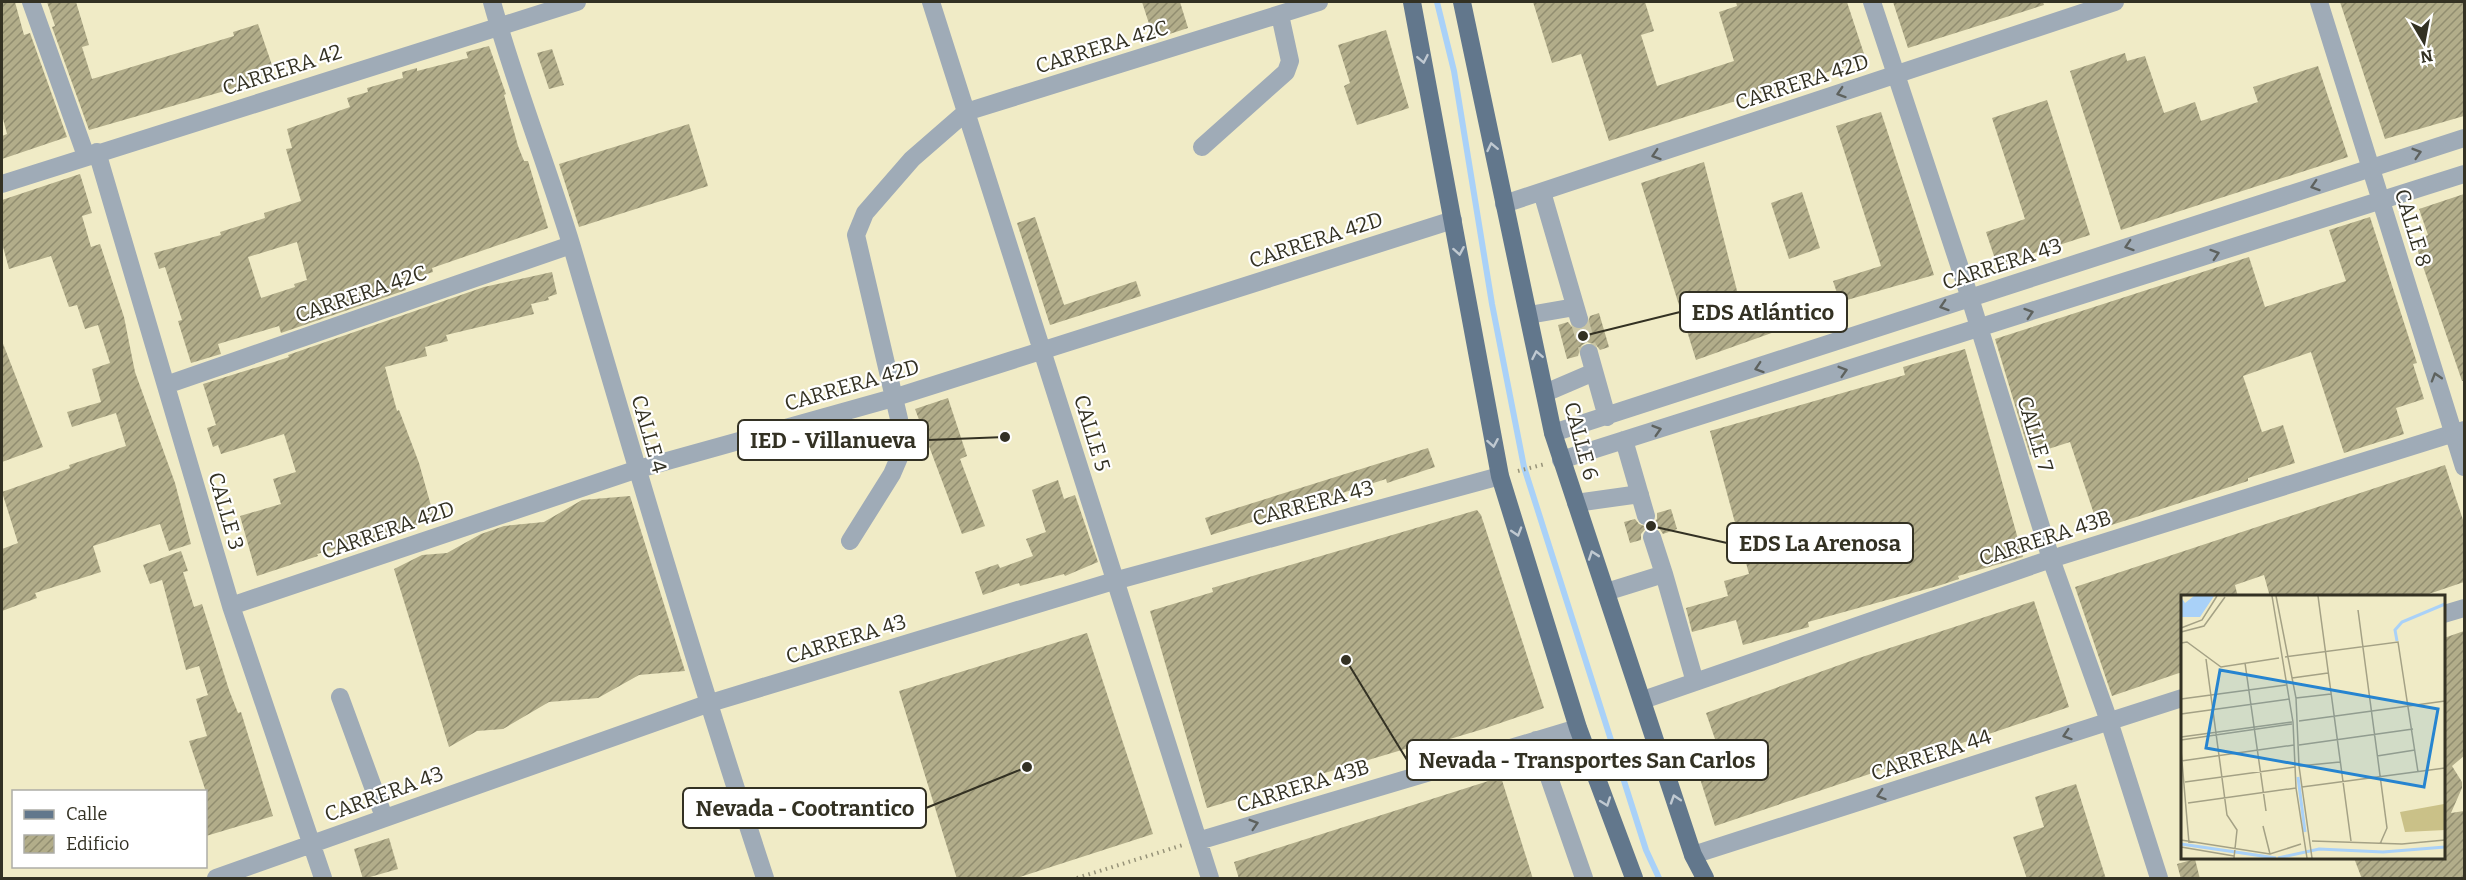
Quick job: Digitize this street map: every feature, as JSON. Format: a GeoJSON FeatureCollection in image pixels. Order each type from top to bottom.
{"type":"FeatureCollection","features":[{"type":"Feature","properties":{"kind":"main road"},"geometry":{"type":"LineString","coordinates":[[1412,2],[1500,476],[1578,728],[1634,879]]}},
{"type":"Feature","properties":{"kind":"main road","name":"CALLE 6"},"geometry":{"type":"LineString","coordinates":[[1462,2],[1553,433],[1694,855],[1705,879]]}},
{"type":"Feature","properties":{"kind":"street","name":"CALLE 3"},"geometry":{"type":"LineString","coordinates":[[31,2],[92,154],[166,385],[231,606],[323,879]]}},
{"type":"Feature","properties":{"kind":"street","name":"CALLE 4"},"geometry":{"type":"LineString","coordinates":[[492,2],[571,245],[635,470],[707,704],[765,879]]}},
{"type":"Feature","properties":{"kind":"street","name":"CARRERA 42"},"geometry":{"type":"LineString","coordinates":[[2,184],[577,2]]}},
{"type":"Feature","properties":{"kind":"street","name":"CALLE 5"},"geometry":{"type":"LineString","coordinates":[[932,2],[1210,879]]}},
{"type":"Feature","properties":{"kind":"street","name":"CARRERA 42C"},"geometry":{"type":"LineString","coordinates":[[966,112],[1319,2]]}},
{"type":"Feature","properties":{"kind":"street","name":"CALLE 7"},"geometry":{"type":"LineString","coordinates":[[1872,2],[1970,298],[2051,559],[2109,721],[2159,879]]}},
{"type":"Feature","properties":{"kind":"street","name":"CARRERA 42D"},"geometry":{"type":"LineString","coordinates":[[1504,204],[1896,74],[2075,8],[2115,2]]}},
{"type":"Feature","properties":{"kind":"street","name":"CALLE 8"},"geometry":{"type":"LineString","coordinates":[[2319,2],[2370,168],[2459,431],[2464,467]]}},
{"type":"Feature","properties":{"kind":"street"},"geometry":{"type":"LineString","coordinates":[[1202,147],[1286,72],[1290,61],[1280,15]]}},
{"type":"Feature","properties":{"kind":"street"},"geometry":{"type":"LineString","coordinates":[[850,541],[892,474],[901,453],[899,419],[856,235],[865,213],[912,159],[966,112]]}},
{"type":"Feature","properties":{"kind":"street","name":"CARRERA 43"},"geometry":{"type":"LineString","coordinates":[[1553,433],[2464,138]]}},
{"type":"Feature","properties":{"kind":"street"},"geometry":{"type":"LineString","coordinates":[[1561,460],[2464,174]]}},
{"type":"Feature","properties":{"kind":"street"},"geometry":{"type":"LineString","coordinates":[[1529,315],[1577,313],[1542,192]]}},
{"type":"Feature","properties":{"kind":"street","name":"CARRERA 42D"},"geometry":{"type":"LineString","coordinates":[[231,606],[635,470],[893,398],[1453,220]]}},
{"type":"Feature","properties":{"kind":"street","name":"CARRERA 42C"},"geometry":{"type":"LineString","coordinates":[[166,385],[571,245]]}},
{"type":"Feature","properties":{"kind":"street"},"geometry":{"type":"LineString","coordinates":[[1589,353],[1607,417]]}},
{"type":"Feature","properties":{"kind":"street"},"geometry":{"type":"LineString","coordinates":[[1545,393],[1594,372]]}},
{"type":"Feature","properties":{"kind":"street","name":"CARRERA 43B"},"geometry":{"type":"LineString","coordinates":[[1643,700],[2051,559],[2459,431]]}},
{"type":"Feature","properties":{"kind":"street"},"geometry":{"type":"LineString","coordinates":[[1624,440],[1646,516]]}},
{"type":"Feature","properties":{"kind":"street","name":"CARRERA 43"},"geometry":{"type":"LineString","coordinates":[[216,879],[384,817],[707,704],[1114,581],[1500,476]]}},
{"type":"Feature","properties":{"kind":"street"},"geometry":{"type":"LineString","coordinates":[[1576,503],[1640,494]]}},
{"type":"Feature","properties":{"kind":"street"},"geometry":{"type":"LineString","coordinates":[[1652,537],[1695,682]]}},
{"type":"Feature","properties":{"kind":"street"},"geometry":{"type":"LineString","coordinates":[[1606,592],[1664,574]]}},
{"type":"Feature","properties":{"kind":"street"},"geometry":{"type":"LineString","coordinates":[[2445,614],[2464,608]]}},
{"type":"Feature","properties":{"kind":"street"},"geometry":{"type":"LineString","coordinates":[[340,697],[384,817]]}},
{"type":"Feature","properties":{"kind":"street","name":"CARRERA 44"},"geometry":{"type":"LineString","coordinates":[[1694,855],[2181,698]]}},
{"type":"Feature","properties":{"kind":"street","name":"CARRERA 43B"},"geometry":{"type":"LineString","coordinates":[[1198,841],[1578,728]]}},
{"type":"Feature","properties":{"kind":"street"},"geometry":{"type":"LineString","coordinates":[[1536,740],[1584,879]]}},
{"type":"Feature","properties":{"kind":"path"},"geometry":{"type":"LineString","coordinates":[[1519,471],[1531,467]]}},
{"type":"Feature","properties":{"kind":"path"},"geometry":{"type":"LineString","coordinates":[[1077,879],[1198,841]]}},
{"type":"Feature","properties":{"kind":"building"},"geometry":{"type":"Polygon","coordinates":[[[2,2],[15,2],[24,35],[30,33],[67,137],[2,159],[2,136],[7,134],[2,115],[2,2]]]}},
{"type":"Feature","properties":{"kind":"building"},"geometry":{"type":"Polygon","coordinates":[[[47,2],[76,2],[89,45],[82,47],[92,79],[234,36],[233,32],[258,24],[274,71],[228,90],[89,130],[52,27],[55,26],[47,2]]]}},
{"type":"Feature","properties":{"kind":"building"},"geometry":{"type":"Polygon","coordinates":[[[1142,2],[1180,2],[1188,28],[1154,39],[1142,2]]]}},
{"type":"Feature","properties":{"kind":"building"},"geometry":{"type":"Polygon","coordinates":[[[1533,2],[1645,2],[1654,31],[1641,35],[1657,86],[1734,61],[1719,12],[1737,6],[1736,2],[1847,2],[1866,60],[1609,141],[1581,54],[1552,63],[1533,2]]]}},
{"type":"Feature","properties":{"kind":"building"},"geometry":{"type":"Polygon","coordinates":[[[1893,2],[2043,2],[2044,5],[1908,48],[1893,2]]]}},
{"type":"Feature","properties":{"kind":"building"},"geometry":{"type":"Polygon","coordinates":[[[2340,2],[2464,2],[2464,116],[2385,139],[2340,2]]]}},
{"type":"Feature","properties":{"kind":"building"},"geometry":{"type":"Polygon","coordinates":[[[1386,30],[1409,108],[1357,125],[1344,86],[1350,83],[1338,45],[1386,30]]]}},
{"type":"Feature","properties":{"kind":"building"},"geometry":{"type":"Polygon","coordinates":[[[489,46],[506,94],[504,95],[518,146],[524,161],[528,161],[548,228],[432,268],[433,272],[404,281],[406,290],[281,333],[279,326],[218,344],[221,354],[191,363],[178,321],[182,320],[165,267],[159,269],[154,253],[221,235],[220,232],[265,218],[264,213],[301,201],[286,149],[292,148],[287,129],[350,107],[347,98],[368,92],[367,88],[403,78],[402,72],[417,68],[417,71],[468,58],[466,52],[489,46]],[[297,242],[248,257],[261,298],[295,287],[294,284],[307,280],[297,242]]]}},
{"type":"Feature","properties":{"kind":"building"},"geometry":{"type":"Polygon","coordinates":[[[552,49],[564,85],[549,89],[537,53],[552,49]]]}},
{"type":"Feature","properties":{"kind":"building"},"geometry":{"type":"Polygon","coordinates":[[[2125,53],[2127,61],[2145,56],[2164,113],[2195,102],[2201,121],[2258,102],[2253,87],[2318,66],[2348,157],[2121,230],[2070,71],[2125,53]]]}},
{"type":"Feature","properties":{"kind":"building"},"geometry":{"type":"Polygon","coordinates":[[[2047,100],[2090,235],[1997,265],[1986,232],[2025,219],[1992,118],[2047,100]]]}},
{"type":"Feature","properties":{"kind":"building"},"geometry":{"type":"Polygon","coordinates":[[[1881,112],[1934,275],[1840,302],[1833,281],[1881,266],[1836,126],[1881,112]]]}},
{"type":"Feature","properties":{"kind":"building"},"geometry":{"type":"Polygon","coordinates":[[[689,124],[708,186],[579,227],[559,164],[689,124]]]}},
{"type":"Feature","properties":{"kind":"building"},"geometry":{"type":"Polygon","coordinates":[[[1704,162],[1743,314],[1797,297],[1805,321],[1696,360],[1641,183],[1704,162]]]}},
{"type":"Feature","properties":{"kind":"building"},"geometry":{"type":"Polygon","coordinates":[[[80,174],[92,213],[82,216],[91,247],[100,244],[124,317],[135,372],[175,483],[191,544],[169,551],[160,524],[93,546],[101,572],[35,593],[37,598],[2,611],[2,549],[18,543],[2,492],[70,468],[69,465],[126,446],[116,413],[72,427],[67,412],[101,402],[92,369],[110,363],[98,325],[85,329],[77,305],[69,307],[51,256],[9,269],[2,243],[2,200],[80,174]]]}},
{"type":"Feature","properties":{"kind":"building"},"geometry":{"type":"Polygon","coordinates":[[[1802,192],[1820,248],[1789,259],[1771,203],[1802,192]]]}},
{"type":"Feature","properties":{"kind":"building"},"geometry":{"type":"Polygon","coordinates":[[[2464,194],[2464,381],[2462,381],[2414,240],[2428,235],[2419,209],[2464,194]]]}},
{"type":"Feature","properties":{"kind":"building"},"geometry":{"type":"Polygon","coordinates":[[[1035,217],[1064,305],[1136,281],[1141,296],[1050,325],[1017,223],[1035,217]]]}},
{"type":"Feature","properties":{"kind":"building"},"geometry":{"type":"Polygon","coordinates":[[[2370,217],[2417,363],[2413,364],[2424,399],[2396,408],[2404,434],[2344,453],[2311,352],[2243,376],[2262,432],[2283,425],[2295,463],[2248,478],[2248,481],[2099,529],[2070,442],[2030,455],[1995,339],[2249,257],[2265,307],[2346,281],[2329,230],[2370,217]]]}},
{"type":"Feature","properties":{"kind":"building"},"geometry":{"type":"Polygon","coordinates":[[[552,272],[557,294],[548,297],[549,300],[531,304],[534,314],[446,335],[448,341],[425,347],[427,356],[385,367],[397,411],[399,410],[419,463],[435,520],[317,554],[318,556],[257,576],[240,516],[281,504],[273,479],[296,472],[284,434],[221,454],[218,445],[213,447],[207,428],[216,425],[203,384],[289,357],[288,355],[484,287],[552,272]]]}},
{"type":"Feature","properties":{"kind":"building"},"geometry":{"type":"Polygon","coordinates":[[[1599,313],[1609,347],[1600,350],[1596,345],[1587,342],[1581,346],[1578,356],[1567,359],[1558,325],[1568,322],[1572,327],[1582,330],[1587,326],[1590,316],[1599,313]]]}},
{"type":"Feature","properties":{"kind":"building"},"geometry":{"type":"Polygon","coordinates":[[[2,341],[43,447],[2,462],[2,341]]]}},
{"type":"Feature","properties":{"kind":"building"},"geometry":{"type":"Polygon","coordinates":[[[1965,349],[2023,557],[1958,576],[1959,579],[1941,585],[1808,622],[1809,627],[1743,645],[1736,620],[1692,632],[1686,608],[1728,596],[1724,581],[1749,574],[1710,431],[1905,375],[1903,367],[1965,349]]]}},
{"type":"Feature","properties":{"kind":"building"},"geometry":{"type":"Polygon","coordinates":[[[948,398],[967,456],[960,459],[985,526],[962,534],[915,409],[948,398]]]}},
{"type":"Feature","properties":{"kind":"building"},"geometry":{"type":"Polygon","coordinates":[[[1428,448],[1435,467],[1387,483],[1386,479],[1211,535],[1205,518],[1428,448]]]}},
{"type":"Feature","properties":{"kind":"building"},"geometry":{"type":"Polygon","coordinates":[[[2445,465],[2464,523],[2464,582],[2426,595],[2269,595],[2264,575],[2235,585],[2238,595],[2181,595],[2181,672],[2112,696],[2075,587],[2445,465]]]}},
{"type":"Feature","properties":{"kind":"building"},"geometry":{"type":"Polygon","coordinates":[[[1058,480],[1064,499],[1075,495],[1098,562],[1065,576],[1064,574],[1020,586],[1019,583],[983,595],[975,572],[998,564],[1000,568],[1033,556],[1026,539],[1046,532],[1032,490],[1058,480]]]}},
{"type":"Feature","properties":{"kind":"building"},"geometry":{"type":"Polygon","coordinates":[[[630,496],[685,671],[639,675],[598,698],[549,702],[503,729],[477,731],[449,747],[394,569],[422,555],[447,553],[481,534],[504,526],[544,522],[582,500],[630,496]]]}},
{"type":"Feature","properties":{"kind":"building"},"geometry":{"type":"Polygon","coordinates":[[[1671,509],[1677,529],[1663,534],[1659,528],[1650,526],[1657,519],[1657,513],[1671,509]]]}},
{"type":"Feature","properties":{"kind":"building"},"geometry":{"type":"Polygon","coordinates":[[[1477,510],[1481,515],[1544,708],[1433,744],[1432,741],[1207,808],[1150,611],[1213,592],[1212,588],[1477,510]]]}},
{"type":"Feature","properties":{"kind":"building"},"geometry":{"type":"Polygon","coordinates":[[[1635,519],[1639,524],[1647,527],[1641,534],[1641,540],[1630,543],[1624,522],[1635,519]]]}},
{"type":"Feature","properties":{"kind":"building"},"geometry":{"type":"Polygon","coordinates":[[[181,551],[188,571],[183,572],[194,607],[202,604],[229,690],[238,713],[241,712],[273,816],[207,836],[207,790],[189,741],[207,736],[196,699],[208,695],[199,666],[186,670],[162,580],[150,584],[143,565],[181,551]]]}},
{"type":"Feature","properties":{"kind":"building"},"geometry":{"type":"Polygon","coordinates":[[[2034,601],[2069,707],[1715,826],[1690,747],[1715,739],[1706,713],[1859,658],[2034,601]]]}},
{"type":"Feature","properties":{"kind":"building"},"geometry":{"type":"Polygon","coordinates":[[[2464,631],[2464,756],[2452,766],[2462,782],[2462,788],[2451,813],[2464,811],[2464,879],[2362,879],[2354,859],[2445,859],[2445,638],[2464,631]]]}},
{"type":"Feature","properties":{"kind":"building"},"geometry":{"type":"Polygon","coordinates":[[[1087,633],[1153,834],[1014,879],[957,879],[899,691],[1087,633]]]}},
{"type":"Feature","properties":{"kind":"building"},"geometry":{"type":"Polygon","coordinates":[[[1501,777],[1533,879],[1239,879],[1234,862],[1501,777]]]}},
{"type":"Feature","properties":{"kind":"building"},"geometry":{"type":"Polygon","coordinates":[[[2076,784],[2106,879],[2027,879],[2013,837],[2044,827],[2035,797],[2076,784]]]}},
{"type":"Feature","properties":{"kind":"building"},"geometry":{"type":"Polygon","coordinates":[[[389,838],[398,869],[363,879],[354,849],[389,838]]]}},
{"type":"Feature","properties":{"kind":"building"},"geometry":{"type":"Polygon","coordinates":[[[2195,859],[2200,879],[2181,879],[2177,864],[2195,859]]]}},
{"type":"Feature","properties":{"kind":"waterway"},"geometry":{"type":"LineString","coordinates":[[1437,2],[1454,71],[1492,304],[1524,467],[1646,850],[1659,878]]}},
{"type":"Feature","properties":{"kind":"tunnel"},"geometry":{"type":"LineString","coordinates":[[1579,319],[1589,353]]}},
{"type":"Feature","properties":{"kind":"place","name":"EDS Atlántico"},"geometry":{"type":"Point","coordinates":[1583,336]}},
{"type":"Feature","properties":{"kind":"place","name":"IED - Villanueva"},"geometry":{"type":"Point","coordinates":[1005,437]}},
{"type":"Feature","properties":{"kind":"place","name":"EDS La Arenosa"},"geometry":{"type":"Point","coordinates":[1651,526]}},
{"type":"Feature","properties":{"kind":"place","name":"Nevada - Transportes San Carlos"},"geometry":{"type":"Point","coordinates":[1346,660]}},
{"type":"Feature","properties":{"kind":"place","name":"Nevada - Cootrantico"},"geometry":{"type":"Point","coordinates":[1027,767]}}]}
